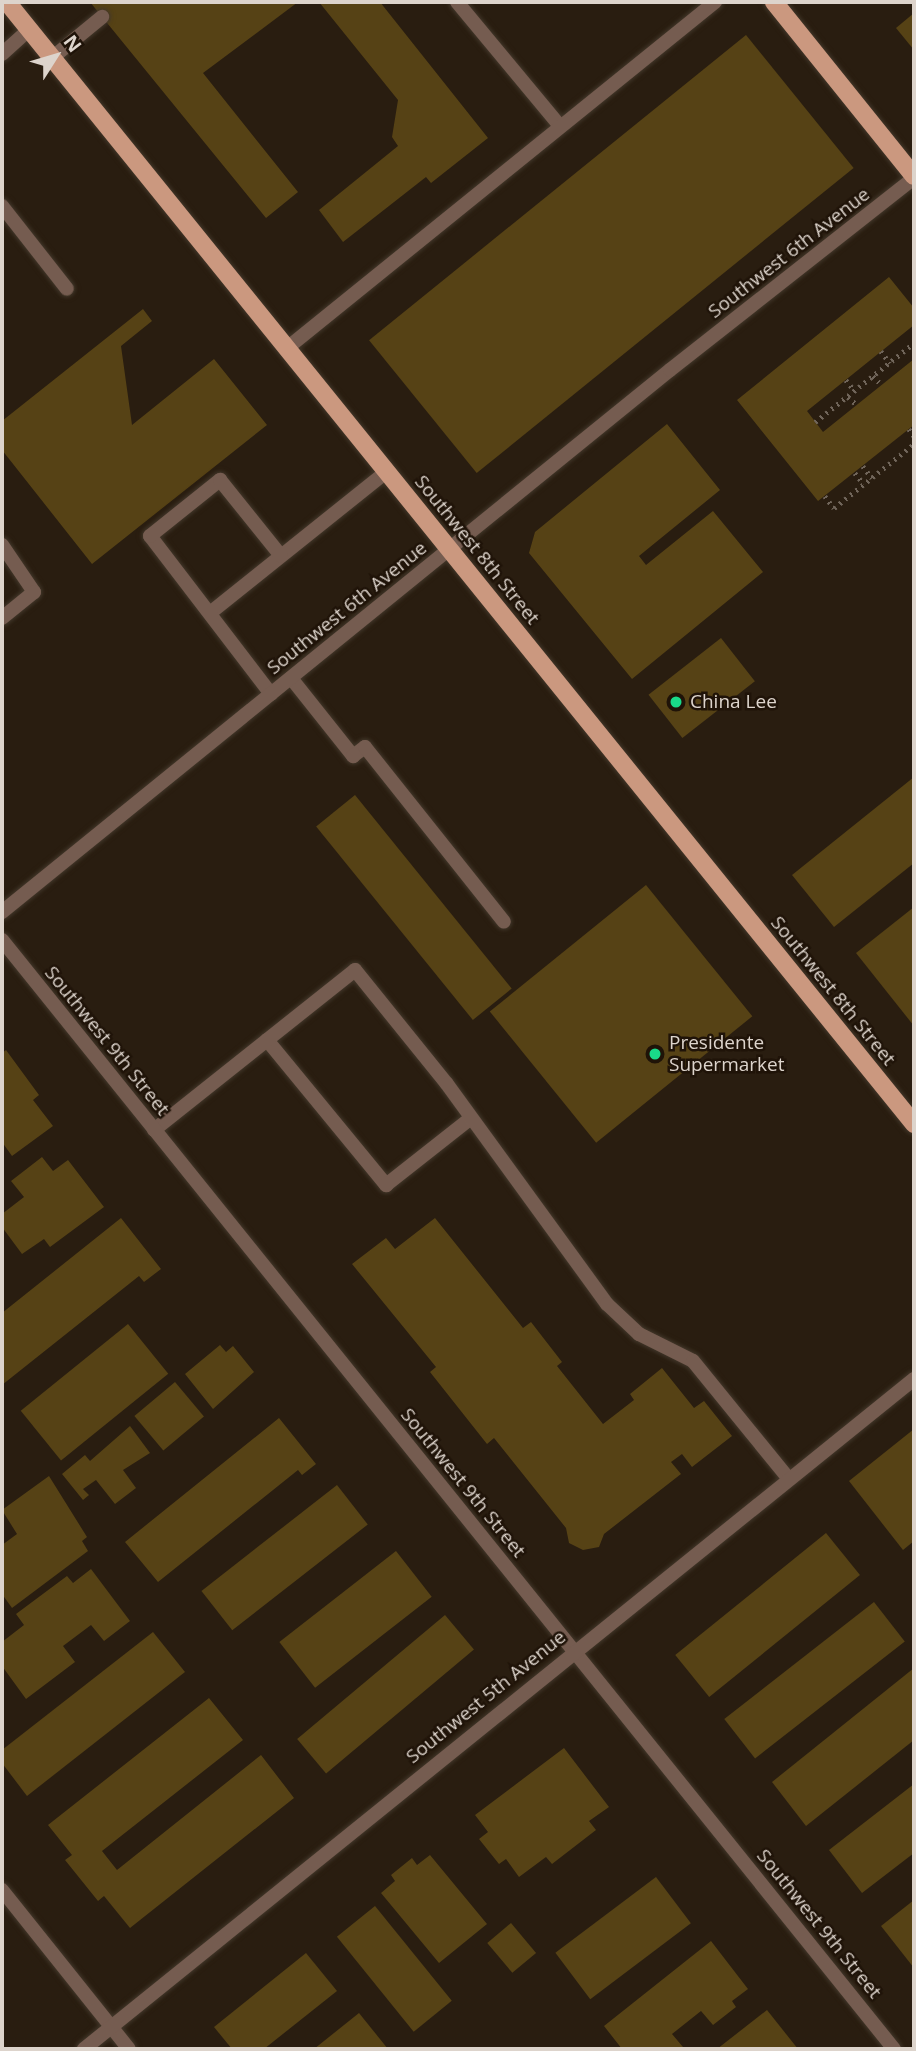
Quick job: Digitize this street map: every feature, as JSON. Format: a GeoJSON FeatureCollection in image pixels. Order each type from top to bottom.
{"type":"FeatureCollection","features":[{"type":"Feature","properties":{"kind":"main road","name":"Southwest 8th Street"},"geometry":{"type":"LineString","coordinates":[[7,2],[914,1124]]}},
{"type":"Feature","properties":{"kind":"main road"},"geometry":{"type":"LineString","coordinates":[[775,2],[914,177]]}},
{"type":"Feature","properties":{"kind":"street"},"geometry":{"type":"LineString","coordinates":[[457,2],[560,126]]}},
{"type":"Feature","properties":{"kind":"street"},"geometry":{"type":"LineString","coordinates":[[286,349],[715,2]]}},
{"type":"Feature","properties":{"kind":"street"},"geometry":{"type":"LineString","coordinates":[[52,58],[102,16]]}},
{"type":"Feature","properties":{"kind":"street"},"geometry":{"type":"LineString","coordinates":[[2,54],[29,30]]}},
{"type":"Feature","properties":{"kind":"street","name":"Southwest 6th Avenue"},"geometry":{"type":"LineString","coordinates":[[2,912],[914,177]]}},
{"type":"Feature","properties":{"kind":"street"},"geometry":{"type":"LineString","coordinates":[[2,206],[67,289]]}},
{"type":"Feature","properties":{"kind":"street"},"geometry":{"type":"LineString","coordinates":[[210,613],[386,472]]}},
{"type":"Feature","properties":{"kind":"street"},"geometry":{"type":"LineString","coordinates":[[271,694],[150,536],[220,480],[281,556]]}},
{"type":"Feature","properties":{"kind":"street"},"geometry":{"type":"LineString","coordinates":[[2,545],[34,592],[2,618]]}},
{"type":"Feature","properties":{"kind":"street"},"geometry":{"type":"LineString","coordinates":[[291,678],[353,757],[365,747],[504,922]]}},
{"type":"Feature","properties":{"kind":"street","name":"Southwest 9th Street"},"geometry":{"type":"LineString","coordinates":[[2,940],[894,2049]]}},
{"type":"Feature","properties":{"kind":"street"},"geometry":{"type":"LineString","coordinates":[[154,1130],[355,970],[623,1323],[693,1361],[789,1479]]}},
{"type":"Feature","properties":{"kind":"street"},"geometry":{"type":"LineString","coordinates":[[267,1040],[386,1185],[470,1119]]}},
{"type":"Feature","properties":{"kind":"street","name":"Southwest 5th Avenue"},"geometry":{"type":"LineString","coordinates":[[84,2049],[573,1650],[914,1379]]}},
{"type":"Feature","properties":{"kind":"street"},"geometry":{"type":"LineString","coordinates":[[2,1890],[130,2049]]}},
{"type":"Feature","properties":{"kind":"path"},"geometry":{"type":"LineString","coordinates":[[815,422],[914,343]]}},
{"type":"Feature","properties":{"kind":"path"},"geometry":{"type":"LineString","coordinates":[[881,351],[890,363]]}},
{"type":"Feature","properties":{"kind":"path"},"geometry":{"type":"LineString","coordinates":[[873,376],[882,385]]}},
{"type":"Feature","properties":{"kind":"path"},"geometry":{"type":"LineString","coordinates":[[846,380],[855,391]]}},
{"type":"Feature","properties":{"kind":"path"},"geometry":{"type":"LineString","coordinates":[[848,397],[857,405]]}},
{"type":"Feature","properties":{"kind":"path"},"geometry":{"type":"LineString","coordinates":[[909,429],[914,436]]}},
{"type":"Feature","properties":{"kind":"path"},"geometry":{"type":"LineString","coordinates":[[825,496],[834,508],[914,444]]}},
{"type":"Feature","properties":{"kind":"path"},"geometry":{"type":"LineString","coordinates":[[863,466],[872,478]]}},
{"type":"Feature","properties":{"kind":"path"},"geometry":{"type":"LineString","coordinates":[[855,473],[864,484]]}},
{"type":"Feature","properties":{"kind":"building"},"geometry":{"type":"Polygon","coordinates":[[[90,2],[298,2],[203,73],[298,192],[266,218],[90,2]]]}},
{"type":"Feature","properties":{"kind":"building"},"geometry":{"type":"Polygon","coordinates":[[[319,2],[380,2],[488,138],[431,183],[426,177],[343,242],[319,210],[398,146],[392,137],[398,100],[319,2]]]}},
{"type":"Feature","properties":{"kind":"building"},"geometry":{"type":"Polygon","coordinates":[[[914,13],[914,50],[896,28],[914,13]]]}},
{"type":"Feature","properties":{"kind":"building"},"geometry":{"type":"Polygon","coordinates":[[[746,35],[854,168],[477,473],[369,340],[746,35]]]}},
{"type":"Feature","properties":{"kind":"building"},"geometry":{"type":"Polygon","coordinates":[[[889,277],[914,308],[914,325],[807,411],[823,432],[914,359],[914,425],[818,501],[737,400],[889,277]]]}},
{"type":"Feature","properties":{"kind":"building"},"geometry":{"type":"Polygon","coordinates":[[[143,309],[152,321],[121,346],[132,425],[214,359],[267,425],[92,564],[2,450],[2,421],[143,309]]]}},
{"type":"Feature","properties":{"kind":"building"},"geometry":{"type":"Polygon","coordinates":[[[667,424],[720,490],[639,556],[646,565],[713,511],[763,572],[632,679],[529,553],[535,532],[667,424]]]}},
{"type":"Feature","properties":{"kind":"building"},"geometry":{"type":"Polygon","coordinates":[[[721,638],[755,681],[682,738],[649,695],[721,638]]]}},
{"type":"Feature","properties":{"kind":"building"},"geometry":{"type":"Polygon","coordinates":[[[914,777],[914,863],[834,927],[792,875],[914,777]]]}},
{"type":"Feature","properties":{"kind":"building"},"geometry":{"type":"Polygon","coordinates":[[[355,795],[512,989],[473,1020],[316,826],[355,795]]]}},
{"type":"Feature","properties":{"kind":"building"},"geometry":{"type":"Polygon","coordinates":[[[646,885],[752,1016],[596,1143],[490,1011],[646,885]]]}},
{"type":"Feature","properties":{"kind":"building"},"geometry":{"type":"Polygon","coordinates":[[[914,907],[914,1026],[856,953],[914,907]]]}},
{"type":"Feature","properties":{"kind":"building"},"geometry":{"type":"Polygon","coordinates":[[[6,1050],[39,1095],[33,1100],[53,1126],[12,1156],[2,1142],[2,1053],[6,1050]]]}},
{"type":"Feature","properties":{"kind":"building"},"geometry":{"type":"Polygon","coordinates":[[[42,1157],[53,1171],[68,1160],[104,1207],[50,1247],[44,1239],[22,1254],[2,1227],[2,1214],[24,1197],[11,1181],[42,1157]]]}},
{"type":"Feature","properties":{"kind":"building"},"geometry":{"type":"Polygon","coordinates":[[[121,1218],[161,1269],[144,1282],[139,1276],[2,1385],[2,1313],[121,1218]]]}},
{"type":"Feature","properties":{"kind":"building"},"geometry":{"type":"Polygon","coordinates":[[[435,1218],[523,1328],[531,1322],[562,1362],[557,1366],[603,1424],[634,1400],[630,1394],[662,1368],[694,1408],[704,1401],[732,1436],[692,1467],[682,1454],[671,1462],[681,1474],[604,1534],[599,1547],[583,1550],[569,1543],[566,1528],[494,1438],[487,1444],[430,1372],[436,1367],[352,1264],[386,1238],[395,1249],[435,1218]]]}},
{"type":"Feature","properties":{"kind":"building"},"geometry":{"type":"Polygon","coordinates":[[[128,1324],[168,1374],[61,1461],[21,1411],[128,1324]]]}},
{"type":"Feature","properties":{"kind":"building"},"geometry":{"type":"Polygon","coordinates":[[[220,1345],[226,1352],[233,1346],[254,1372],[213,1409],[185,1374],[220,1345]]]}},
{"type":"Feature","properties":{"kind":"building"},"geometry":{"type":"Polygon","coordinates":[[[175,1382],[204,1416],[163,1451],[134,1416],[175,1382]]]}},
{"type":"Feature","properties":{"kind":"building"},"geometry":{"type":"Polygon","coordinates":[[[279,1418],[316,1464],[302,1475],[298,1470],[158,1582],[125,1542],[279,1418]]]}},
{"type":"Feature","properties":{"kind":"building"},"geometry":{"type":"Polygon","coordinates":[[[130,1426],[150,1453],[123,1470],[136,1488],[115,1504],[96,1480],[83,1489],[89,1495],[83,1500],[62,1474],[85,1455],[90,1461],[130,1426]]]}},
{"type":"Feature","properties":{"kind":"building"},"geometry":{"type":"Polygon","coordinates":[[[914,1429],[914,1541],[903,1550],[849,1481],[914,1429]]]}},
{"type":"Feature","properties":{"kind":"building"},"geometry":{"type":"Polygon","coordinates":[[[49,1476],[87,1537],[82,1541],[88,1551],[12,1608],[2,1594],[2,1545],[17,1534],[2,1510],[49,1476]]]}},
{"type":"Feature","properties":{"kind":"building"},"geometry":{"type":"Polygon","coordinates":[[[337,1485],[368,1524],[232,1630],[201,1591],[337,1485]]]}},
{"type":"Feature","properties":{"kind":"building"},"geometry":{"type":"Polygon","coordinates":[[[826,1533],[860,1575],[709,1697],[675,1655],[826,1533]]]}},
{"type":"Feature","properties":{"kind":"building"},"geometry":{"type":"Polygon","coordinates":[[[396,1551],[432,1597],[315,1688],[279,1642],[396,1551]]]}},
{"type":"Feature","properties":{"kind":"building"},"geometry":{"type":"Polygon","coordinates":[[[91,1569],[130,1621],[104,1641],[91,1625],[63,1646],[75,1662],[26,1699],[2,1666],[2,1642],[24,1625],[16,1614],[67,1576],[73,1583],[91,1569]]]}},
{"type":"Feature","properties":{"kind":"building"},"geometry":{"type":"Polygon","coordinates":[[[874,1602],[905,1641],[755,1758],[724,1719],[874,1602]]]}},
{"type":"Feature","properties":{"kind":"building"},"geometry":{"type":"Polygon","coordinates":[[[445,1615],[474,1649],[326,1774],[297,1739],[445,1615]]]}},
{"type":"Feature","properties":{"kind":"building"},"geometry":{"type":"Polygon","coordinates":[[[153,1632],[185,1672],[27,1796],[2,1763],[2,1750],[153,1632]]]}},
{"type":"Feature","properties":{"kind":"building"},"geometry":{"type":"Polygon","coordinates":[[[914,1668],[914,1740],[806,1826],[772,1782],[914,1668]]]}},
{"type":"Feature","properties":{"kind":"building"},"geometry":{"type":"Polygon","coordinates":[[[209,1698],[243,1740],[102,1851],[117,1870],[261,1755],[294,1798],[130,1928],[104,1896],[98,1901],[65,1860],[72,1855],[48,1825],[209,1698]]]}},
{"type":"Feature","properties":{"kind":"building"},"geometry":{"type":"Polygon","coordinates":[[[564,1748],[609,1807],[589,1821],[596,1830],[552,1864],[546,1857],[519,1877],[506,1859],[499,1864],[479,1839],[488,1832],[475,1815],[564,1748]]]}},
{"type":"Feature","properties":{"kind":"building"},"geometry":{"type":"Polygon","coordinates":[[[914,1784],[914,1853],[862,1893],[829,1850],[914,1784]]]}},
{"type":"Feature","properties":{"kind":"building"},"geometry":{"type":"Polygon","coordinates":[[[430,1855],[487,1924],[439,1963],[381,1893],[395,1881],[391,1875],[412,1858],[417,1865],[430,1855]]]}},
{"type":"Feature","properties":{"kind":"building"},"geometry":{"type":"Polygon","coordinates":[[[656,1877],[691,1923],[590,1999],[555,1953],[656,1877]]]}},
{"type":"Feature","properties":{"kind":"building"},"geometry":{"type":"Polygon","coordinates":[[[914,1900],[914,1968],[881,1926],[914,1900]]]}},
{"type":"Feature","properties":{"kind":"building"},"geometry":{"type":"Polygon","coordinates":[[[375,1906],[452,2001],[414,2032],[337,1937],[375,1906]]]}},
{"type":"Feature","properties":{"kind":"building"},"geometry":{"type":"Polygon","coordinates":[[[511,1923],[536,1953],[512,1973],[487,1943],[511,1923]]]}},
{"type":"Feature","properties":{"kind":"building"},"geometry":{"type":"Polygon","coordinates":[[[711,1941],[748,1989],[732,2001],[736,2007],[713,2025],[701,2011],[672,2034],[683,2047],[679,2049],[622,2049],[604,2026],[711,1941]]]}},
{"type":"Feature","properties":{"kind":"building"},"geometry":{"type":"Polygon","coordinates":[[[306,1953],[337,1991],[264,2049],[232,2049],[214,2027],[306,1953]]]}},
{"type":"Feature","properties":{"kind":"building"},"geometry":{"type":"Polygon","coordinates":[[[767,2010],[798,2049],[717,2049],[767,2010]]]}},
{"type":"Feature","properties":{"kind":"building"},"geometry":{"type":"Polygon","coordinates":[[[359,2013],[388,2049],[314,2049],[359,2013]]]}},
{"type":"Feature","properties":{"kind":"place","name":"China Lee"},"geometry":{"type":"Point","coordinates":[676,702]}},
{"type":"Feature","properties":{"kind":"place","name":"Presidente Supermarket"},"geometry":{"type":"Point","coordinates":[655,1054]}}]}
